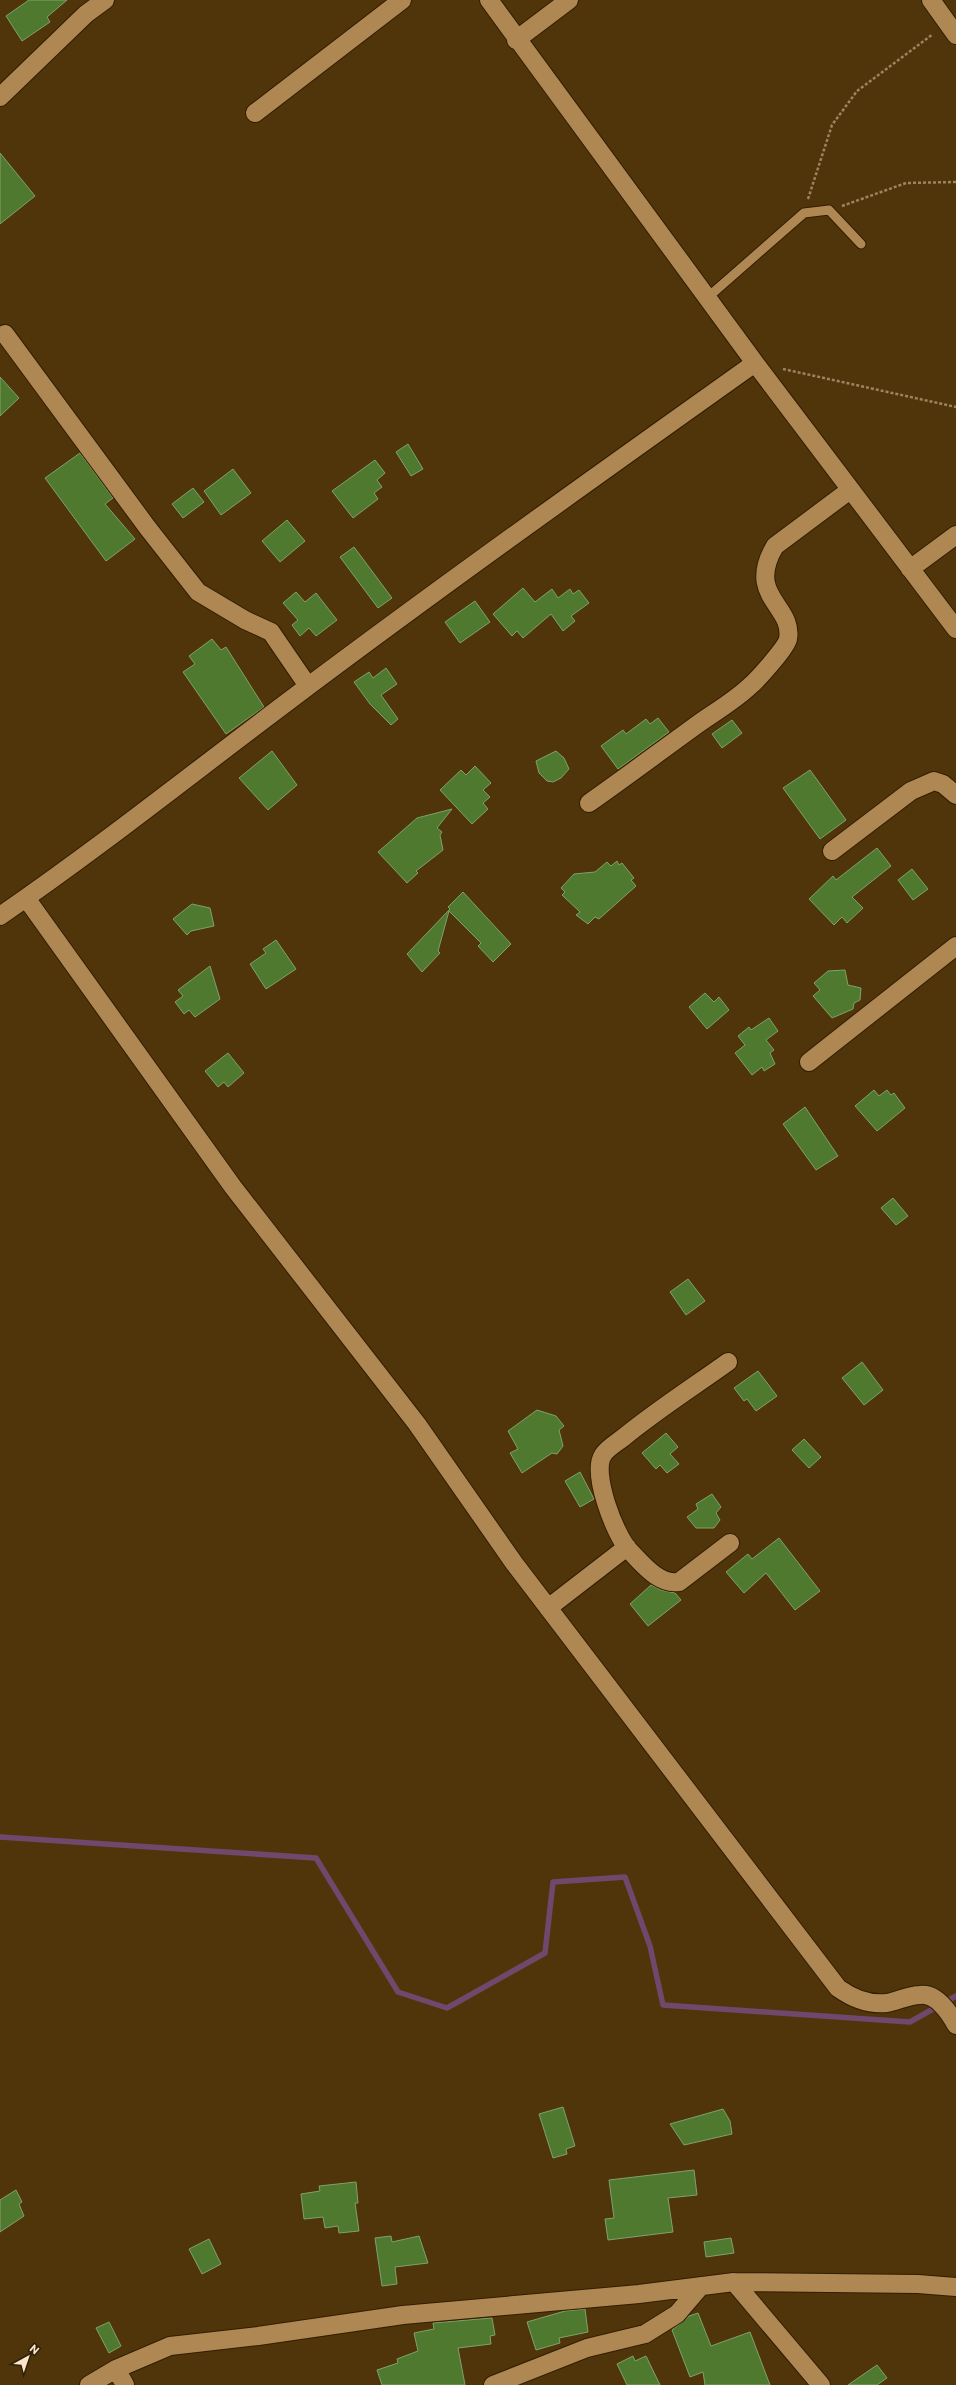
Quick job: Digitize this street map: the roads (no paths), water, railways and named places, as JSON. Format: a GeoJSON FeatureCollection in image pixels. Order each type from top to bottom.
{"type":"FeatureCollection","features":[{"type":"Feature","properties":{"kind":"street"},"geometry":{"type":"LineString","coordinates":[[0,97],[86,14],[105,0]]}},
{"type":"Feature","properties":{"kind":"street"},"geometry":{"type":"LineString","coordinates":[[255,113],[402,0]]}},
{"type":"Feature","properties":{"kind":"street"},"geometry":{"type":"LineString","coordinates":[[489,0],[516,40],[706,298],[956,629]]}},
{"type":"Feature","properties":{"kind":"street"},"geometry":{"type":"LineString","coordinates":[[516,40],[569,0]]}},
{"type":"Feature","properties":{"kind":"street"},"geometry":{"type":"LineString","coordinates":[[931,0],[952,29]]}},
{"type":"Feature","properties":{"kind":"street"},"geometry":{"type":"LineString","coordinates":[[5,334],[147,527],[198,592],[245,620],[271,632],[308,686]]}},
{"type":"Feature","properties":{"kind":"street"},"geometry":{"type":"LineString","coordinates":[[0,916],[61,874],[308,686],[516,533],[755,363]]}},
{"type":"Feature","properties":{"kind":"street"},"geometry":{"type":"LineString","coordinates":[[590,803],[750,687],[776,658],[788,639],[786,624],[766,586],[764,571],[767,559],[775,546],[850,490]]}},
{"type":"Feature","properties":{"kind":"street"},"geometry":{"type":"LineString","coordinates":[[910,569],[956,535]]}},
{"type":"Feature","properties":{"kind":"street"},"geometry":{"type":"LineString","coordinates":[[832,851],[910,791],[934,781],[943,784],[956,795]]}},
{"type":"Feature","properties":{"kind":"street"},"geometry":{"type":"LineString","coordinates":[[26,898],[233,1187],[417,1424],[514,1563],[838,1988],[854,1999],[886,2003],[921,1994],[933,1997],[951,2016],[956,2025]]}},
{"type":"Feature","properties":{"kind":"street"},"geometry":{"type":"LineString","coordinates":[[809,1062],[956,946]]}},
{"type":"Feature","properties":{"kind":"street"},"geometry":{"type":"LineString","coordinates":[[728,1362],[638,1427],[603,1455],[599,1474],[607,1507],[627,1547],[659,1579],[671,1583],[680,1582],[730,1543]]}},
{"type":"Feature","properties":{"kind":"street"},"geometry":{"type":"LineString","coordinates":[[548,1608],[627,1547]]}},
{"type":"Feature","properties":{"kind":"street"},"geometry":{"type":"LineString","coordinates":[[734,2282],[821,2385]]}},
{"type":"Feature","properties":{"kind":"street"},"geometry":{"type":"LineString","coordinates":[[89,2385],[116,2369],[170,2346],[258,2336],[403,2315],[639,2294],[734,2282],[918,2284],[956,2287]]}},
{"type":"Feature","properties":{"kind":"street"},"geometry":{"type":"LineString","coordinates":[[493,2385],[587,2348],[645,2334],[677,2314],[701,2286]]}},
{"type":"Feature","properties":{"kind":"street"},"geometry":{"type":"LineString","coordinates":[[116,2369],[125,2385]]}},
{"type":"Feature","properties":{"kind":"lane"},"geometry":{"type":"LineString","coordinates":[[706,298],[804,213],[828,210],[860,244]]}},
{"type":"Feature","properties":{"kind":"waterway"},"geometry":{"type":"LineString","coordinates":[[0,1837],[316,1858],[398,1992],[447,2008],[545,1953],[553,1882],[625,1877],[650,1946],[663,2005],[910,2022],[956,1996]]}}]}
